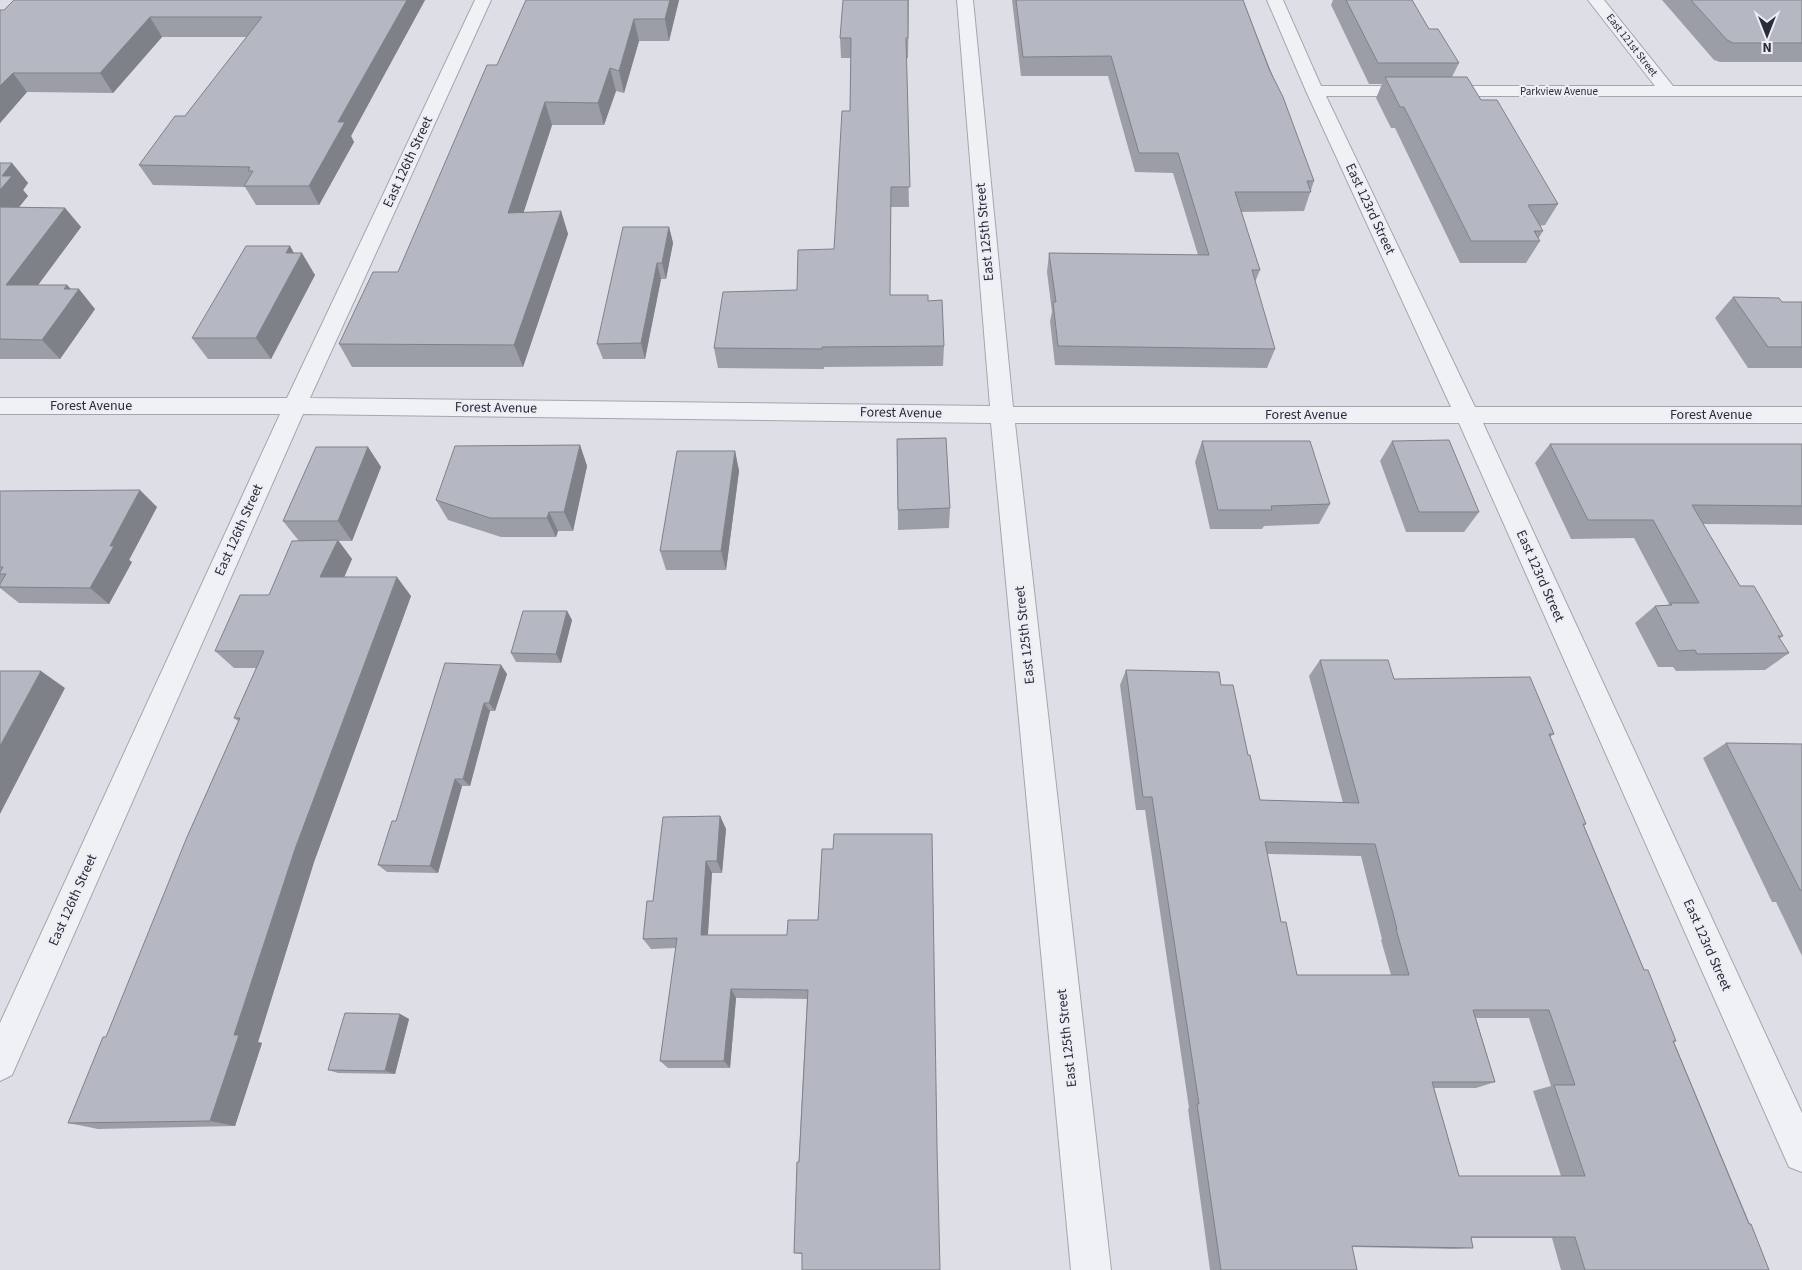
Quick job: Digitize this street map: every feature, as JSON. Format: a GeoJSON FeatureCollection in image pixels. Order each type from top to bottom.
{"type":"FeatureCollection","features":[{"type":"Feature","properties":{"kind":"street","name":"East 126th Street"},"geometry":{"type":"LineString","coordinates":[[0,1063],[295,406],[483,0]]}},
{"type":"Feature","properties":{"kind":"street","name":"East 125th Street"},"geometry":{"type":"LineString","coordinates":[[965,0],[1002,415],[1091,1270]]}},
{"type":"Feature","properties":{"kind":"street","name":"East 123rd Street"},"geometry":{"type":"LineString","coordinates":[[1275,0],[1315,91],[1467,415],[1802,1154]]}},
{"type":"Feature","properties":{"kind":"street","name":"East 121st Street"},"geometry":{"type":"LineString","coordinates":[[1596,0],[1668,91]]}},
{"type":"Feature","properties":{"kind":"street","name":"Parkview Avenue"},"geometry":{"type":"LineString","coordinates":[[1315,91],[1802,91]]}},
{"type":"Feature","properties":{"kind":"street","name":"Forest Avenue"},"geometry":{"type":"LineString","coordinates":[[0,406],[295,406],[1002,415],[1802,415]]}},
{"type":"Feature","properties":{"kind":"building"},"geometry":{"type":"Polygon","coordinates":[[[14,0],[407,0],[338,122],[345,122],[309,186],[244,186],[253,171],[248,171],[250,167],[139,165],[175,116],[185,116],[262,17],[150,17],[100,73],[13,73],[0,86],[0,10],[4,10],[14,0]]]}},
{"type":"Feature","properties":{"kind":"building"},"geometry":{"type":"Polygon","coordinates":[[[526,0],[670,0],[665,19],[634,19],[619,71],[610,68],[598,103],[545,102],[508,213],[561,211],[514,345],[339,344],[373,272],[398,272],[487,65],[497,65],[526,0]]]}},
{"type":"Feature","properties":{"kind":"building"},"geometry":{"type":"Polygon","coordinates":[[[843,0],[908,0],[908,38],[906,38],[910,187],[891,187],[890,295],[928,295],[928,301],[942,300],[944,346],[822,347],[822,349],[714,348],[723,292],[797,290],[798,250],[834,249],[842,111],[850,111],[851,38],[840,38],[843,0]]]}},
{"type":"Feature","properties":{"kind":"building"},"geometry":{"type":"Polygon","coordinates":[[[1016,0],[1243,0],[1269,69],[1283,97],[1314,181],[1307,181],[1311,192],[1235,192],[1260,270],[1252,270],[1275,349],[1058,346],[1053,302],[1056,302],[1049,253],[1209,255],[1178,153],[1139,153],[1111,56],[1023,57],[1016,0]]]}},
{"type":"Feature","properties":{"kind":"building"},"geometry":{"type":"Polygon","coordinates":[[[1346,0],[1412,0],[1429,29],[1438,29],[1459,63],[1378,63],[1346,0]]]}},
{"type":"Feature","properties":{"kind":"building"},"geometry":{"type":"Polygon","coordinates":[[[1691,0],[1802,0],[1802,43],[1733,43],[1727,40],[1691,0]]]}},
{"type":"Feature","properties":{"kind":"building"},"geometry":{"type":"Polygon","coordinates":[[[1385,77],[1467,77],[1481,100],[1497,100],[1558,204],[1528,205],[1543,231],[1534,231],[1540,241],[1471,241],[1404,107],[1400,107],[1385,77]]]}},
{"type":"Feature","properties":{"kind":"building"},"geometry":{"type":"Polygon","coordinates":[[[0,163],[12,163],[2,176],[12,176],[0,190],[0,163]]]}},
{"type":"Feature","properties":{"kind":"building"},"geometry":{"type":"Polygon","coordinates":[[[0,207],[65,208],[6,285],[67,285],[64,289],[79,289],[42,340],[0,339],[0,207]]]}},
{"type":"Feature","properties":{"kind":"building"},"geometry":{"type":"Polygon","coordinates":[[[623,227],[669,227],[662,263],[657,263],[641,343],[597,344],[623,227]]]}},
{"type":"Feature","properties":{"kind":"building"},"geometry":{"type":"Polygon","coordinates":[[[246,246],[290,246],[286,253],[302,253],[256,338],[192,338],[246,246]]]}},
{"type":"Feature","properties":{"kind":"building"},"geometry":{"type":"Polygon","coordinates":[[[1733,297],[1779,298],[1782,302],[1802,302],[1802,347],[1768,347],[1733,297]]]}},
{"type":"Feature","properties":{"kind":"building"},"geometry":{"type":"Polygon","coordinates":[[[946,438],[950,508],[898,510],[897,439],[946,438]]]}},
{"type":"Feature","properties":{"kind":"building"},"geometry":{"type":"Polygon","coordinates":[[[1449,440],[1479,512],[1419,512],[1392,441],[1449,440]]]}},
{"type":"Feature","properties":{"kind":"building"},"geometry":{"type":"Polygon","coordinates":[[[1202,441],[1310,441],[1330,504],[1271,506],[1272,510],[1218,510],[1202,441]]]}},
{"type":"Feature","properties":{"kind":"building"},"geometry":{"type":"Polygon","coordinates":[[[1550,444],[1802,444],[1802,506],[1692,505],[1740,586],[1754,586],[1783,636],[1778,636],[1789,653],[1697,654],[1695,650],[1678,651],[1655,606],[1672,605],[1670,603],[1699,603],[1653,520],[1588,520],[1550,444]]]}},
{"type":"Feature","properties":{"kind":"building"},"geometry":{"type":"Polygon","coordinates":[[[580,445],[564,512],[549,512],[547,518],[490,518],[436,500],[455,446],[580,445]]]}},
{"type":"Feature","properties":{"kind":"building"},"geometry":{"type":"Polygon","coordinates":[[[316,447],[368,447],[338,521],[283,521],[316,447]]]}},
{"type":"Feature","properties":{"kind":"building"},"geometry":{"type":"Polygon","coordinates":[[[677,451],[735,451],[721,551],[660,551],[677,451]]]}},
{"type":"Feature","properties":{"kind":"building"},"geometry":{"type":"Polygon","coordinates":[[[140,490],[110,546],[114,546],[90,588],[0,587],[6,574],[0,574],[3,567],[0,567],[0,491],[140,490]]]}},
{"type":"Feature","properties":{"kind":"building"},"geometry":{"type":"Polygon","coordinates":[[[338,540],[320,577],[397,577],[295,849],[234,1035],[239,1035],[210,1121],[68,1123],[103,1037],[106,1037],[187,837],[240,718],[234,718],[264,651],[215,651],[240,595],[269,595],[292,541],[338,540]]]}},
{"type":"Feature","properties":{"kind":"building"},"geometry":{"type":"Polygon","coordinates":[[[523,611],[567,611],[556,654],[511,653],[523,611]]]}},
{"type":"Feature","properties":{"kind":"building"},"geometry":{"type":"Polygon","coordinates":[[[1320,660],[1388,660],[1394,679],[1530,677],[1554,734],[1549,734],[1586,824],[1583,824],[1644,970],[1648,970],[1676,1041],[1673,1041],[1769,1270],[1585,1270],[1575,1237],[1471,1237],[1473,1248],[1352,1246],[1357,1270],[1221,1270],[1197,1104],[1199,1104],[1152,797],[1143,797],[1126,670],[1219,672],[1221,685],[1233,685],[1260,800],[1359,803],[1320,660]],[[1265,842],[1281,922],[1286,922],[1297,975],[1409,975],[1375,844],[1265,842]],[[1473,1010],[1495,1082],[1432,1082],[1459,1176],[1585,1176],[1554,1085],[1575,1085],[1549,1010],[1473,1010]]]}},
{"type":"Feature","properties":{"kind":"building"},"geometry":{"type":"Polygon","coordinates":[[[445,663],[501,665],[489,703],[484,703],[463,779],[455,779],[430,866],[378,865],[392,821],[396,821],[445,663]]]}},
{"type":"Feature","properties":{"kind":"building"},"geometry":{"type":"Polygon","coordinates":[[[0,671],[41,671],[0,746],[0,671]]]}},
{"type":"Feature","properties":{"kind":"building"},"geometry":{"type":"Polygon","coordinates":[[[1726,743],[1802,744],[1802,890],[1800,890],[1726,743]]]}},
{"type":"Feature","properties":{"kind":"building"},"geometry":{"type":"Polygon","coordinates":[[[720,816],[717,861],[706,861],[701,935],[787,935],[788,920],[818,920],[822,849],[833,849],[834,834],[932,834],[940,1270],[802,1270],[802,1253],[794,1253],[797,1162],[799,1162],[808,990],[731,989],[724,1061],[660,1061],[677,938],[643,939],[647,901],[653,901],[663,817],[720,816]]]}},
{"type":"Feature","properties":{"kind":"building"},"geometry":{"type":"Polygon","coordinates":[[[345,1013],[400,1014],[385,1071],[328,1070],[345,1013]]]}}]}
